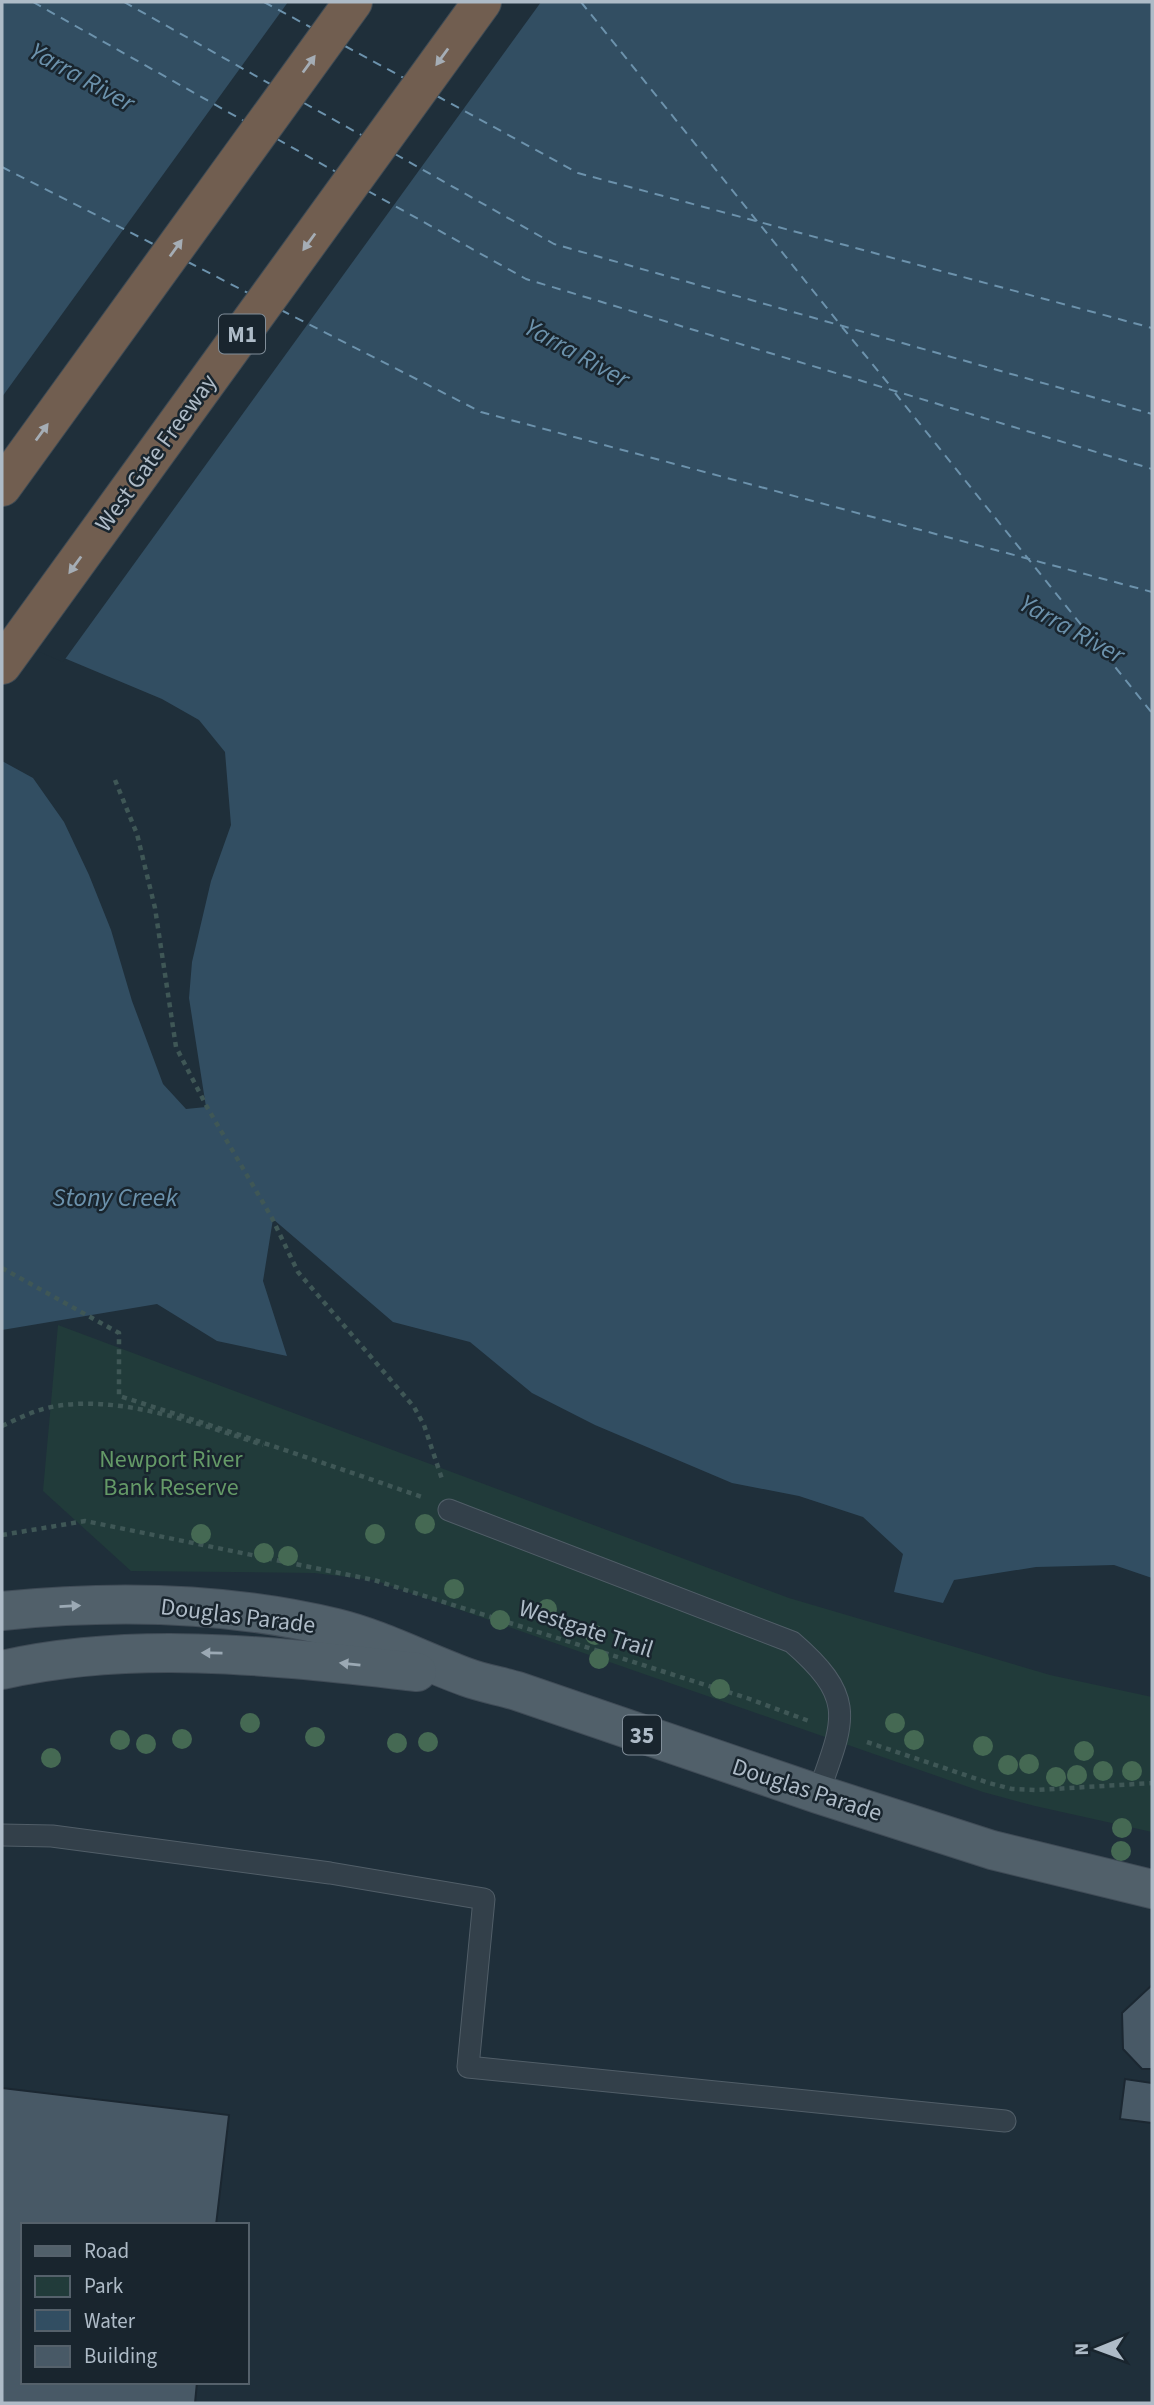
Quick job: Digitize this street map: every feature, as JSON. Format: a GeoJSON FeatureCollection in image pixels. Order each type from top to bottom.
{"type":"FeatureCollection","features":[{"type":"Feature","properties":{"kind":"highway"},"geometry":{"type":"LineString","coordinates":[[2,487],[353,2]]}},
{"type":"Feature","properties":{"kind":"highway","name":"West Gate Freeway"},"geometry":{"type":"LineString","coordinates":[[2,665],[482,2]]}},
{"type":"Feature","properties":{"kind":"main road","name":"Douglas Parade"},"geometry":{"type":"LineString","coordinates":[[2,1611],[97,1604],[157,1605],[300,1621],[370,1639],[466,1677],[517,1691],[818,1794],[992,1850],[1152,1889]]}},
{"type":"Feature","properties":{"kind":"main road","name":"Douglas Parade"},"geometry":{"type":"LineString","coordinates":[[2,1670],[105,1654],[204,1652],[280,1657],[466,1677]]}},
{"type":"Feature","properties":{"kind":"lane"},"geometry":{"type":"LineString","coordinates":[[449,1510],[783,1637],[805,1654],[833,1687],[838,1698],[839,1732],[818,1794]]}},
{"type":"Feature","properties":{"kind":"lane"},"geometry":{"type":"LineString","coordinates":[[2,1835],[52,1836],[291,1867],[484,1899],[468,2067],[1005,2122]]}},
{"type":"Feature","properties":{"kind":"path"},"geometry":{"type":"LineString","coordinates":[[115,779],[137,834],[155,908],[176,1046],[206,1107],[272,1218],[298,1272],[407,1398],[427,1434],[439,1467]]}},
{"type":"Feature","properties":{"kind":"path"},"geometry":{"type":"LineString","coordinates":[[2,1268],[119,1333]]}},
{"type":"Feature","properties":{"kind":"path"},"geometry":{"type":"LineString","coordinates":[[2,1426],[35,1412],[61,1405],[118,1406],[160,1414],[229,1434],[449,1510]]}},
{"type":"Feature","properties":{"kind":"path","name":"Westgate Trail"},"geometry":{"type":"LineString","coordinates":[[2,1535],[85,1521],[374,1580],[747,1698],[839,1732],[1012,1789],[1152,1783]]}},
{"type":"Feature","properties":{"kind":"green space","name":"Newport River Bank Reserve"},"geometry":{"type":"Polygon","coordinates":[[[58,1325],[789,1598],[1050,1675],[1152,1697],[1152,1832],[983,1792],[374,1580],[314,1573],[131,1571],[43,1491],[58,1325]]]}},
{"type":"Feature","properties":{"kind":"water"},"geometry":{"type":"Polygon","coordinates":[[[2,2],[1152,2],[1152,1578],[1114,1565],[1036,1567],[954,1580],[943,1603],[894,1592],[903,1554],[863,1517],[799,1496],[732,1483],[595,1425],[532,1393],[470,1342],[393,1322],[273,1219],[263,1281],[287,1356],[217,1341],[157,1304],[2,1330],[2,761],[33,778],[64,822],[111,930],[132,1001],[163,1084],[186,1109],[206,1107],[189,998],[192,962],[211,881],[231,825],[225,752],[199,720],[162,699],[2,632],[2,2]]]}},
{"type":"Feature","properties":{"kind":"pier"},"geometry":{"type":"Polygon","coordinates":[[[288,2],[541,2],[63,662],[2,636],[2,397],[288,2]]]}},
{"type":"Feature","properties":{"kind":"building"},"geometry":{"type":"Polygon","coordinates":[[[1152,1985],[1152,2069],[1142,2069],[1123,2049],[1122,2013],[1152,1985]]]}},
{"type":"Feature","properties":{"kind":"building"},"geometry":{"type":"Polygon","coordinates":[[[1125,2079],[1152,2083],[1152,2123],[1120,2119],[1125,2079]]]}},
{"type":"Feature","properties":{"kind":"building"},"geometry":{"type":"Polygon","coordinates":[[[2,2088],[229,2115],[216,2223],[21,2223],[21,2384],[197,2384],[195,2403],[2,2403],[2,2088]]]}},
{"type":"Feature","properties":{"kind":"ferry route"},"geometry":{"type":"LineString","coordinates":[[33,2],[244,121]]}},
{"type":"Feature","properties":{"kind":"ferry route"},"geometry":{"type":"LineString","coordinates":[[124,2],[272,85]]}},
{"type":"Feature","properties":{"kind":"ferry route"},"geometry":{"type":"LineString","coordinates":[[264,2],[312,28]]}},
{"type":"Feature","properties":{"kind":"ferry route"},"geometry":{"type":"LineString","coordinates":[[581,2],[839,323]]}},
{"type":"Feature","properties":{"kind":"ferry route"},"geometry":{"type":"LineString","coordinates":[[345,46],[404,78]]}},
{"type":"Feature","properties":{"kind":"ferry route"},"geometry":{"type":"LineString","coordinates":[[437,96],[578,173],[1152,328]]}},
{"type":"Feature","properties":{"kind":"ferry route"},"geometry":{"type":"LineString","coordinates":[[304,103],[363,136]]}},
{"type":"Feature","properties":{"kind":"ferry route"},"geometry":{"type":"LineString","coordinates":[[277,139],[336,172]]}},
{"type":"Feature","properties":{"kind":"ferry route"},"geometry":{"type":"LineString","coordinates":[[395,154],[554,244],[1152,414]]}},
{"type":"Feature","properties":{"kind":"ferry route"},"geometry":{"type":"LineString","coordinates":[[2,167],[155,245]]}},
{"type":"Feature","properties":{"kind":"ferry route"},"geometry":{"type":"LineString","coordinates":[[368,191],[526,279],[1152,469]]}},
{"type":"Feature","properties":{"kind":"ferry route"},"geometry":{"type":"LineString","coordinates":[[188,262],[248,293]]}},
{"type":"Feature","properties":{"kind":"ferry route"},"geometry":{"type":"LineString","coordinates":[[281,310],[481,412],[1152,592]]}},
{"type":"Feature","properties":{"kind":"ferry route"},"geometry":{"type":"LineString","coordinates":[[842,327],[892,388]]}},
{"type":"Feature","properties":{"kind":"ferry route"},"geometry":{"type":"LineString","coordinates":[[895,393],[1152,713]]}},
{"type":"Feature","properties":{"kind":"water label","name":"Yarra River"},"geometry":{"type":"Point","coordinates":[82,77]}},
{"type":"Feature","properties":{"kind":"water label","name":"Yarra River"},"geometry":{"type":"Point","coordinates":[577,353]}},
{"type":"Feature","properties":{"kind":"water label","name":"Yarra River"},"geometry":{"type":"Point","coordinates":[1072,629]}},
{"type":"Feature","properties":{"kind":"water label","name":"Stony Creek"},"geometry":{"type":"Point","coordinates":[115,1197]}}]}
